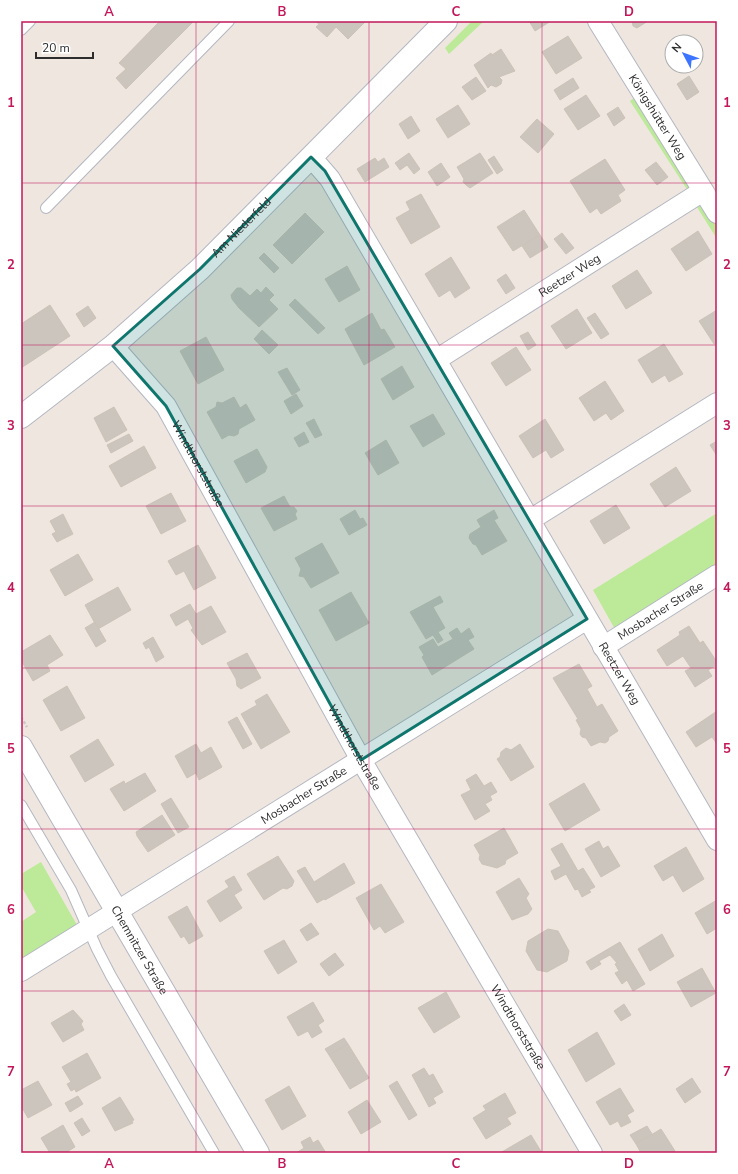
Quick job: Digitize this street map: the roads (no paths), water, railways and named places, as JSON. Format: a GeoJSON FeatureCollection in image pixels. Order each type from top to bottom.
{"type":"FeatureCollection","features":[{"type":"Feature","properties":{"kind":"street","name":"Am Niederfeld"},"geometry":{"type":"LineString","coordinates":[[21,417],[113,346],[200,269],[446,21]]}},
{"type":"Feature","properties":{"kind":"street","name":"Königshütter Weg"},"geometry":{"type":"LineString","coordinates":[[598,21],[717,213]]}},
{"type":"Feature","properties":{"kind":"street","name":"Reetzer Weg"},"geometry":{"type":"LineString","coordinates":[[311,157],[325,171],[587,619],[714,829]]}},
{"type":"Feature","properties":{"kind":"street","name":"Reetzer Weg"},"geometry":{"type":"LineString","coordinates":[[436,360],[703,191]]}},
{"type":"Feature","properties":{"kind":"street","name":"Windthorststraße"},"geometry":{"type":"LineString","coordinates":[[113,346],[166,406],[361,760],[592,1153]]}},
{"type":"Feature","properties":{"kind":"street"},"geometry":{"type":"LineString","coordinates":[[530,520],[717,403]]}},
{"type":"Feature","properties":{"kind":"street","name":"Mosbacher Straße"},"geometry":{"type":"LineString","coordinates":[[604,647],[717,575]]}},
{"type":"Feature","properties":{"kind":"street","name":"Mosbacher Straße"},"geometry":{"type":"LineString","coordinates":[[21,971],[587,619]]}},
{"type":"Feature","properties":{"kind":"street","name":"Chemnitzer Straße"},"geometry":{"type":"LineString","coordinates":[[21,747],[258,1153]]}},
{"type":"Feature","properties":{"kind":"lane"},"geometry":{"type":"LineString","coordinates":[[21,30],[30,21]]}},
{"type":"Feature","properties":{"kind":"lane"},"geometry":{"type":"LineString","coordinates":[[46,208],[229,21]]}},
{"type":"Feature","properties":{"kind":"lane"},"geometry":{"type":"LineString","coordinates":[[21,805],[71,890],[111,976],[214,1153]]}}]}
